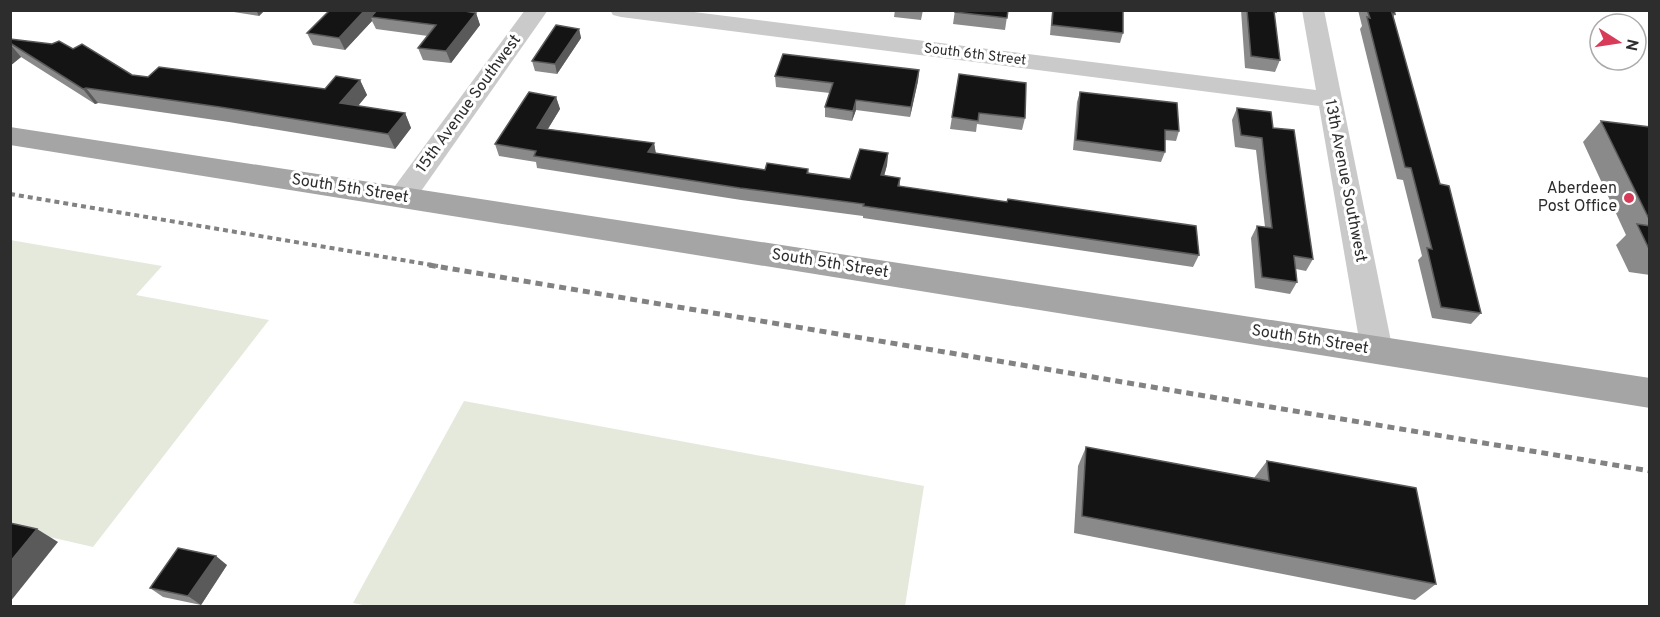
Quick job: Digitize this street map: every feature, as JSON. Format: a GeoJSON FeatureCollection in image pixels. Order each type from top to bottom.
{"type":"FeatureCollection","features":[{"type":"Feature","properties":{"kind":"main road","name":"South 5th Street"},"geometry":{"type":"LineString","coordinates":[[10,136],[1650,393]]}},
{"type":"Feature","properties":{"kind":"street","name":"15th Avenue Southwest"},"geometry":{"type":"LineString","coordinates":[[402,197],[537,10]]}},
{"type":"Feature","properties":{"kind":"street","name":"South 6th Street"},"geometry":{"type":"LineString","coordinates":[[621,10],[1330,100]]}},
{"type":"Feature","properties":{"kind":"street","name":"13th Avenue Southwest"},"geometry":{"type":"LineString","coordinates":[[1313,10],[1377,351]]}},
{"type":"Feature","properties":{"kind":"shaded area"},"geometry":{"type":"Polygon","coordinates":[[[10,240],[162,266],[136,295],[269,320],[93,547],[11,528],[10,240]]]}},
{"type":"Feature","properties":{"kind":"shaded area"},"geometry":{"type":"Polygon","coordinates":[[[464,401],[924,486],[905,606],[368,606],[353,603],[464,401]]]}},
{"type":"Feature","properties":{"kind":"building"},"geometry":{"type":"Polygon","coordinates":[[[330,10],[365,10],[339,38],[307,33],[330,10]]]}},
{"type":"Feature","properties":{"kind":"building"},"geometry":{"type":"Polygon","coordinates":[[[377,10],[459,10],[476,13],[446,51],[418,48],[436,25],[371,17],[377,10]]]}},
{"type":"Feature","properties":{"kind":"building"},"geometry":{"type":"Polygon","coordinates":[[[955,10],[1008,10],[1007,18],[955,12],[955,10]]]}},
{"type":"Feature","properties":{"kind":"building"},"geometry":{"type":"Polygon","coordinates":[[[1053,10],[1123,11],[1123,33],[1052,25],[1053,10]]]}},
{"type":"Feature","properties":{"kind":"building"},"geometry":{"type":"Polygon","coordinates":[[[1247,10],[1276,10],[1274,11],[1280,60],[1251,56],[1247,10]]]}},
{"type":"Feature","properties":{"kind":"building"},"geometry":{"type":"Polygon","coordinates":[[[1367,10],[1394,10],[1395,14],[1392,13],[1440,184],[1449,186],[1481,313],[1441,307],[1427,248],[1432,249],[1411,168],[1405,167],[1367,10]]]}},
{"type":"Feature","properties":{"kind":"building"},"geometry":{"type":"Polygon","coordinates":[[[556,25],[579,29],[555,64],[532,61],[556,25]]]}},
{"type":"Feature","properties":{"kind":"building"},"geometry":{"type":"Polygon","coordinates":[[[10,39],[52,44],[59,41],[73,49],[82,44],[132,75],[148,77],[159,67],[325,89],[336,76],[360,80],[340,103],[405,113],[388,134],[220,107],[83,89],[10,43],[10,39]]]}},
{"type":"Feature","properties":{"kind":"building"},"geometry":{"type":"Polygon","coordinates":[[[783,54],[919,70],[911,107],[856,100],[853,111],[825,107],[833,83],[775,76],[783,54]]]}},
{"type":"Feature","properties":{"kind":"building"},"geometry":{"type":"Polygon","coordinates":[[[959,74],[1026,83],[1025,118],[979,113],[978,121],[952,117],[959,74]]]}},
{"type":"Feature","properties":{"kind":"building"},"geometry":{"type":"Polygon","coordinates":[[[529,92],[556,97],[537,128],[654,143],[648,152],[765,170],[767,163],[808,169],[807,173],[850,179],[860,149],[888,153],[881,175],[900,178],[898,186],[1196,226],[1199,255],[534,156],[536,151],[495,144],[529,92]]]}},
{"type":"Feature","properties":{"kind":"building"},"geometry":{"type":"Polygon","coordinates":[[[1080,92],[1177,103],[1179,131],[1165,130],[1165,152],[1076,140],[1080,92]]]}},
{"type":"Feature","properties":{"kind":"building"},"geometry":{"type":"Polygon","coordinates":[[[1237,108],[1271,112],[1273,128],[1294,130],[1313,259],[1294,256],[1297,282],[1262,277],[1257,226],[1272,228],[1262,138],[1241,135],[1237,108]]]}},
{"type":"Feature","properties":{"kind":"building"},"geometry":{"type":"Polygon","coordinates":[[[1601,121],[1650,127],[1650,221],[1601,121]]]}},
{"type":"Feature","properties":{"kind":"building"},"geometry":{"type":"Polygon","coordinates":[[[1637,224],[1650,226],[1650,251],[1637,224]]]}},
{"type":"Feature","properties":{"kind":"building"},"geometry":{"type":"Polygon","coordinates":[[[1086,447],[1269,481],[1267,461],[1416,488],[1436,584],[1082,516],[1086,447]]]}},
{"type":"Feature","properties":{"kind":"building"},"geometry":{"type":"Polygon","coordinates":[[[10,523],[37,529],[10,562],[10,523]]]}},
{"type":"Feature","properties":{"kind":"building"},"geometry":{"type":"Polygon","coordinates":[[[178,548],[216,556],[188,596],[150,588],[178,548]]]}},
{"type":"Feature","properties":{"kind":"railway"},"geometry":{"type":"LineString","coordinates":[[10,194],[438,266]]}},
{"type":"Feature","properties":{"kind":"railway"},"geometry":{"type":"LineString","coordinates":[[429,265],[1650,471]]}},
{"type":"Feature","properties":{"kind":"place","name":"Aberdeen Post Office"},"geometry":{"type":"Point","coordinates":[1629,198]}}]}
